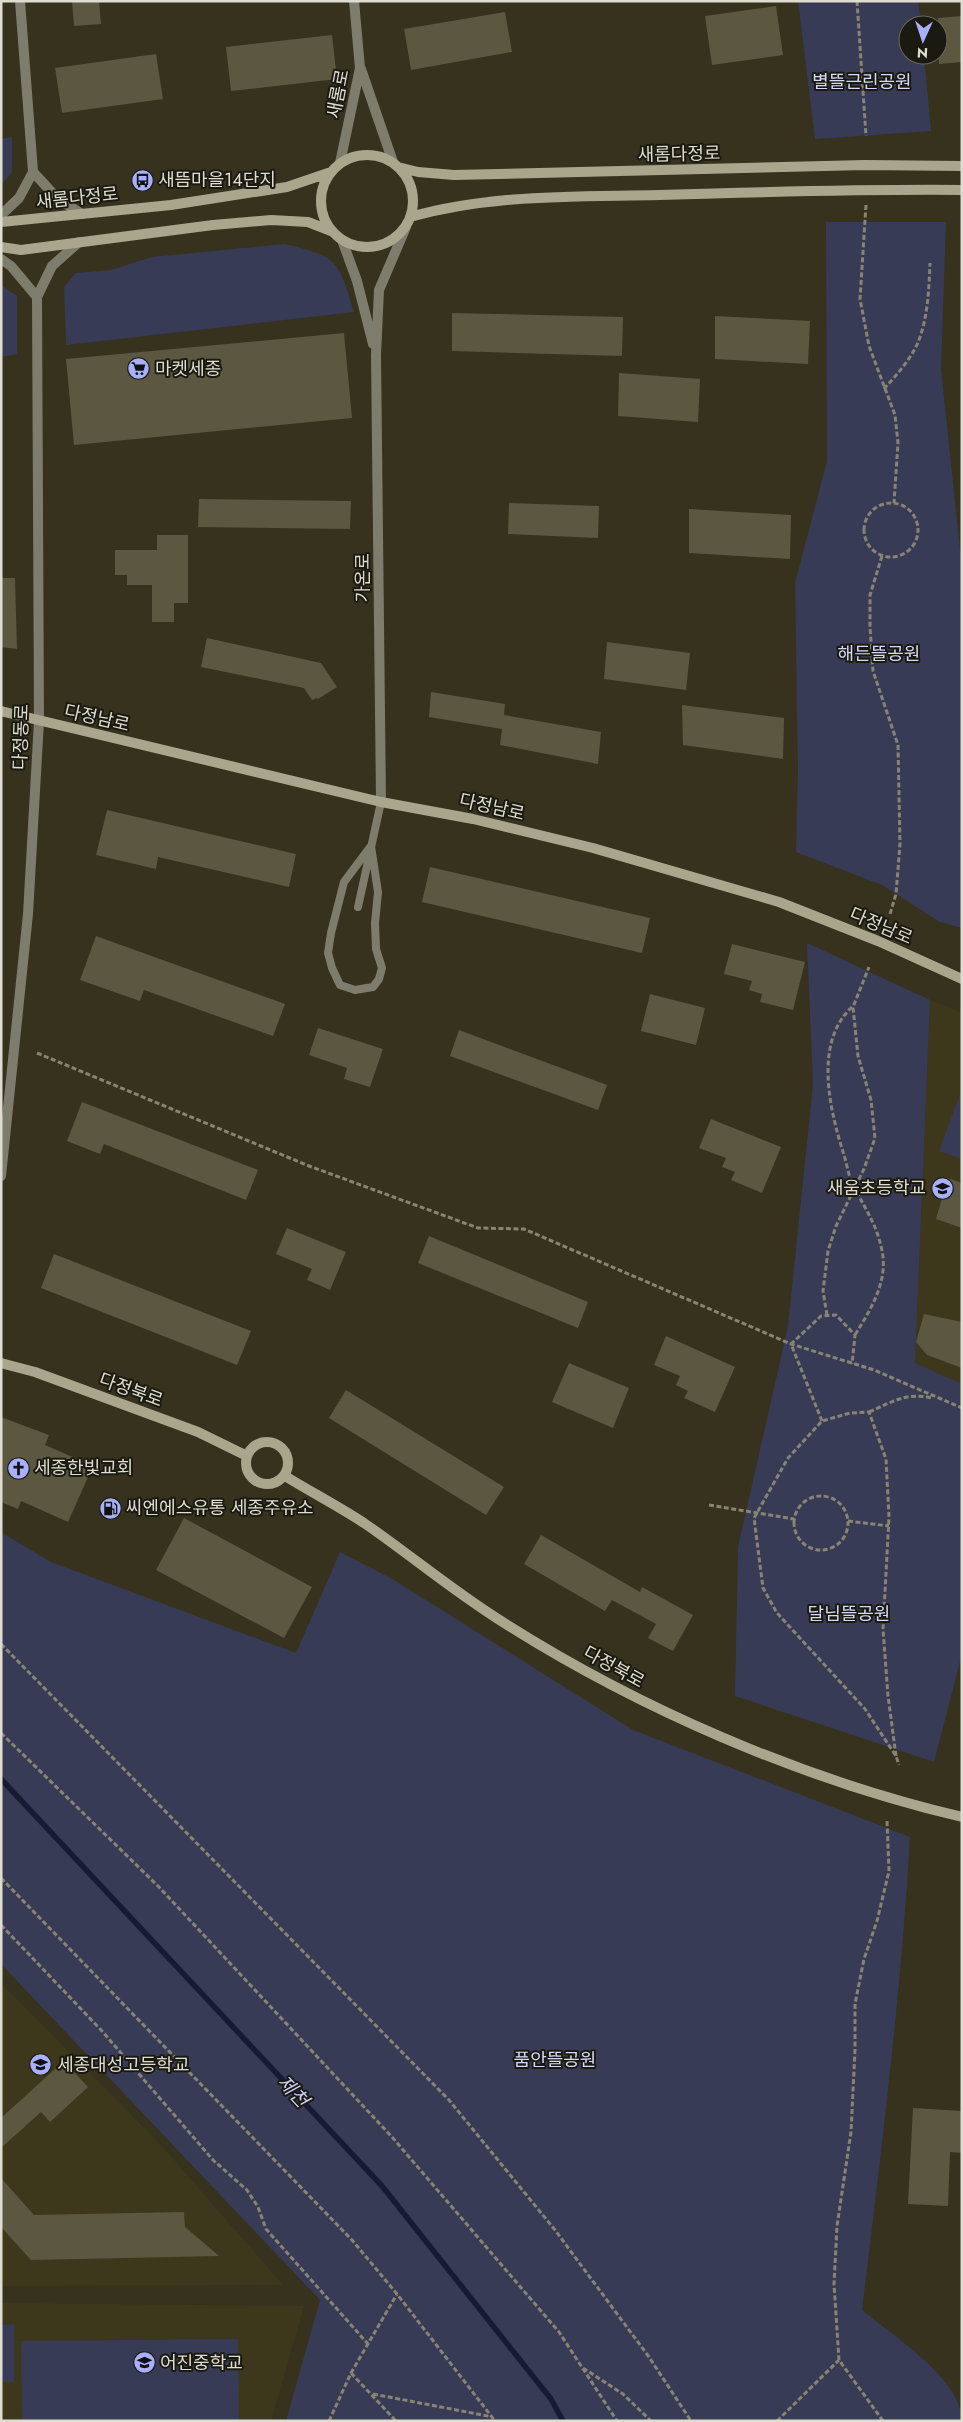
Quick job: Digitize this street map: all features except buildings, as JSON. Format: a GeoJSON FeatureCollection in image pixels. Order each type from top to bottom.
{"type":"FeatureCollection","features":[{"type":"Feature","properties":{"kind":"street"},"geometry":{"type":"LineString","coordinates":[[1,215],[19,198],[33,172],[20,1]]}},
{"type":"Feature","properties":{"kind":"street","name":"새롬로"},"geometry":{"type":"LineString","coordinates":[[340,164],[360,68],[354,1]]}},
{"type":"Feature","properties":{"kind":"street"},"geometry":{"type":"LineString","coordinates":[[360,68],[396,164],[410,182],[414,204],[379,290],[376,355]]}},
{"type":"Feature","properties":{"kind":"street"},"geometry":{"type":"LineString","coordinates":[[396,164],[380,156],[366,155],[351,158],[331,172],[321,194],[321,206],[324,218],[331,230],[342,240],[356,246],[370,248],[390,241],[408,222],[448,207],[509,198],[867,190],[962,190]]}},
{"type":"Feature","properties":{"kind":"street","name":"새롬다정로"},"geometry":{"type":"LineString","coordinates":[[396,164],[418,172],[454,175],[865,166],[962,166]]}},
{"type":"Feature","properties":{"kind":"street"},"geometry":{"type":"LineString","coordinates":[[33,172],[58,199],[82,214]]}},
{"type":"Feature","properties":{"kind":"street","name":"새롬다정로"},"geometry":{"type":"LineString","coordinates":[[1,222],[171,206],[287,187],[331,172]]}},
{"type":"Feature","properties":{"kind":"street"},"geometry":{"type":"LineString","coordinates":[[1,247],[21,250],[213,225],[271,220],[308,222],[331,230]]}},
{"type":"Feature","properties":{"kind":"street"},"geometry":{"type":"LineString","coordinates":[[342,240],[357,281],[376,355]]}},
{"type":"Feature","properties":{"kind":"street"},"geometry":{"type":"LineString","coordinates":[[1,260],[11,266],[37,297],[52,266],[79,242]]}},
{"type":"Feature","properties":{"kind":"street","name":"다정동로"},"geometry":{"type":"LineString","coordinates":[[1,1176],[28,914],[39,721],[37,297]]}},
{"type":"Feature","properties":{"kind":"street","name":"가온로"},"geometry":{"type":"LineString","coordinates":[[376,355],[381,802]]}},
{"type":"Feature","properties":{"kind":"street","name":"다정남로"},"geometry":{"type":"LineString","coordinates":[[1,711],[381,802],[473,819],[593,848],[779,902],[878,941],[962,980]]}},
{"type":"Feature","properties":{"kind":"street","name":"다정북로"},"geometry":{"type":"LineString","coordinates":[[1,1363],[35,1372],[182,1426],[247,1456]]}},
{"type":"Feature","properties":{"kind":"street"},"geometry":{"type":"LineString","coordinates":[[270,1442],[277,1444],[284,1449],[289,1462],[285,1476],[280,1481],[267,1485],[254,1480],[247,1470],[247,1456],[256,1444],[270,1442]]}},
{"type":"Feature","properties":{"kind":"street","name":"다정북로"},"geometry":{"type":"LineString","coordinates":[[285,1476],[363,1523],[498,1619],[619,1690],[734,1742],[864,1790],[962,1817]]}},
{"type":"Feature","properties":{"kind":"lane"},"geometry":{"type":"LineString","coordinates":[[358,907],[381,802]]}},
{"type":"Feature","properties":{"kind":"lane"},"geometry":{"type":"LineString","coordinates":[[371,846],[378,892],[374,923],[376,949],[382,968],[379,979],[373,987],[355,990],[340,985],[332,968],[328,953],[330,934],[344,882],[371,846]]}},
{"type":"Feature","properties":{"kind":"path"},"geometry":{"type":"LineString","coordinates":[[856,1],[866,136]]}},
{"type":"Feature","properties":{"kind":"path"},"geometry":{"type":"LineString","coordinates":[[866,204],[860,299],[869,346],[895,415],[898,443],[894,503]]}},
{"type":"Feature","properties":{"kind":"path"},"geometry":{"type":"LineString","coordinates":[[884,389],[899,372],[920,338],[928,303],[930,263]]}},
{"type":"Feature","properties":{"kind":"path"},"geometry":{"type":"LineString","coordinates":[[894,503],[903,505],[916,518],[918,536],[908,552],[900,556],[882,556],[868,545],[864,528],[866,520],[877,506],[894,503]]}},
{"type":"Feature","properties":{"kind":"path"},"geometry":{"type":"LineString","coordinates":[[882,556],[870,595],[870,627],[873,671],[898,745],[900,844],[896,894],[890,914]]}},
{"type":"Feature","properties":{"kind":"path"},"geometry":{"type":"LineString","coordinates":[[852,1364],[856,1335],[877,1297],[883,1259],[874,1223],[854,1187],[838,1135],[828,1085],[829,1059],[834,1036],[842,1017],[853,1007],[869,967]]}},
{"type":"Feature","properties":{"kind":"path"},"geometry":{"type":"LineString","coordinates":[[827,1314],[823,1291],[828,1251],[836,1226],[864,1169],[875,1138],[871,1100],[858,1056],[853,1007]]}},
{"type":"Feature","properties":{"kind":"path"},"geometry":{"type":"LineString","coordinates":[[36,1052],[309,1166],[469,1225],[478,1228],[524,1229],[791,1344],[874,1370],[962,1408]]}},
{"type":"Feature","properties":{"kind":"path"},"geometry":{"type":"LineString","coordinates":[[791,1344],[821,1316],[827,1314],[836,1315],[856,1335]]}},
{"type":"Feature","properties":{"kind":"path"},"geometry":{"type":"LineString","coordinates":[[791,1344],[822,1421]]}},
{"type":"Feature","properties":{"kind":"path"},"geometry":{"type":"LineString","coordinates":[[896,1756],[865,1709],[777,1613],[763,1588],[754,1518],[788,1458],[822,1421],[850,1413],[868,1412],[903,1397],[916,1395],[940,1400]]}},
{"type":"Feature","properties":{"kind":"path"},"geometry":{"type":"LineString","coordinates":[[868,1412],[886,1459],[889,1526],[883,1630],[888,1696],[898,1765]]}},
{"type":"Feature","properties":{"kind":"path"},"geometry":{"type":"LineString","coordinates":[[821,1495],[838,1501],[844,1508],[848,1521],[846,1535],[833,1548],[815,1550],[800,1541],[795,1533],[794,1519],[798,1507],[804,1501],[821,1495]]}},
{"type":"Feature","properties":{"kind":"path"},"geometry":{"type":"LineString","coordinates":[[709,1505],[794,1519]]}},
{"type":"Feature","properties":{"kind":"path"},"geometry":{"type":"LineString","coordinates":[[848,1521],[889,1526]]}},
{"type":"Feature","properties":{"kind":"path"},"geometry":{"type":"LineString","coordinates":[[1,1644],[449,2100],[555,2230],[649,2357],[691,2421]]}},
{"type":"Feature","properties":{"kind":"path"},"geometry":{"type":"LineString","coordinates":[[1,1733],[158,1886],[392,2137],[559,2332],[616,2421]]}},
{"type":"Feature","properties":{"kind":"path"},"geometry":{"type":"LineString","coordinates":[[883,2421],[840,2360],[835,2264],[838,2217],[851,2132],[855,2004],[864,1959],[877,1921],[889,1871],[887,1820]]}},
{"type":"Feature","properties":{"kind":"path"},"geometry":{"type":"LineString","coordinates":[[1,1878],[352,2240],[397,2294],[494,2419]]}},
{"type":"Feature","properties":{"kind":"path"},"geometry":{"type":"LineString","coordinates":[[1,1925],[102,2031],[213,2160],[246,2190],[258,2207],[266,2229],[368,2344]]}},
{"type":"Feature","properties":{"kind":"path"},"geometry":{"type":"LineString","coordinates":[[329,2421],[351,2373],[397,2294]]}},
{"type":"Feature","properties":{"kind":"path"},"geometry":{"type":"LineString","coordinates":[[778,2421],[840,2360]]}},
{"type":"Feature","properties":{"kind":"path"},"geometry":{"type":"LineString","coordinates":[[581,2366],[623,2394],[651,2421]]}},
{"type":"Feature","properties":{"kind":"path"},"geometry":{"type":"LineString","coordinates":[[351,2373],[373,2394],[396,2421]]}},
{"type":"Feature","properties":{"kind":"path"},"geometry":{"type":"LineString","coordinates":[[373,2394],[494,2419]]}},
{"type":"Feature","properties":{"kind":"shaded area","name":"새움초등학교"},"geometry":{"type":"Polygon","coordinates":[[[930,1000],[962,1013],[962,1384],[915,1364],[930,1000]]]}},
{"type":"Feature","properties":{"kind":"shaded area","name":"세종대성고등학교"},"geometry":{"type":"Polygon","coordinates":[[[1,1983],[162,2146],[283,2285],[1,2286],[1,1983]]]}},
{"type":"Feature","properties":{"kind":"shaded area","name":"어진중학교"},"geometry":{"type":"Polygon","coordinates":[[[1,2303],[304,2306],[271,2421],[1,2421],[1,2303]]]}},
{"type":"Feature","properties":{"kind":"green space","name":"별뜰근린공원"},"geometry":{"type":"Polygon","coordinates":[[[798,1],[918,1],[920,15],[898,15],[898,65],[925,65],[931,131],[815,139],[798,1]]]}},
{"type":"Feature","properties":{"kind":"green space"},"geometry":{"type":"Polygon","coordinates":[[[12,137],[12,172],[1,185],[1,139],[12,137]]]}},
{"type":"Feature","properties":{"kind":"green space","name":"해든뜰공원"},"geometry":{"type":"Polygon","coordinates":[[[826,222],[946,222],[941,369],[962,568],[962,928],[940,922],[882,885],[796,852],[798,771],[795,583],[827,461],[826,222]]]}},
{"type":"Feature","properties":{"kind":"green space"},"geometry":{"type":"Polygon","coordinates":[[[285,244],[317,253],[334,264],[340,272],[354,312],[66,345],[64,287],[76,273],[111,270],[152,257],[285,244]]]}},
{"type":"Feature","properties":{"kind":"green space"},"geometry":{"type":"Polygon","coordinates":[[[1,285],[17,296],[17,354],[1,357],[1,285]]]}},
{"type":"Feature","properties":{"kind":"green space","name":"달님뜰공원"},"geometry":{"type":"Polygon","coordinates":[[[807,943],[930,1000],[915,1363],[962,1384],[962,1654],[934,1762],[735,1696],[738,1547],[788,1326],[813,1084],[807,943]]]}},
{"type":"Feature","properties":{"kind":"green space"},"geometry":{"type":"Polygon","coordinates":[[[962,1089],[962,1159],[939,1151],[962,1089]]]}},
{"type":"Feature","properties":{"kind":"green space","name":"품안뜰공원"},"geometry":{"type":"Polygon","coordinates":[[[1,1532],[51,1562],[296,1653],[340,1552],[394,1580],[633,1730],[910,1837],[896,2015],[862,2310],[907,2345],[938,2374],[951,2389],[959,2405],[962,2421],[286,2421],[320,2300],[1,1964],[1,1532]]]}},
{"type":"Feature","properties":{"kind":"green space"},"geometry":{"type":"Polygon","coordinates":[[[14,2324],[14,2382],[1,2382],[1,2325],[14,2324]]]}},
{"type":"Feature","properties":{"kind":"green space"},"geometry":{"type":"Polygon","coordinates":[[[238,2339],[239,2421],[22,2421],[21,2341],[238,2339]]]}},
{"type":"Feature","properties":{"kind":"waterway","name":"제천"},"geometry":{"type":"LineString","coordinates":[[1,1779],[382,2186],[551,2399],[563,2421]]}},
{"type":"Feature","properties":{"kind":"place","name":"새뜸마을14단지"},"geometry":{"type":"Point","coordinates":[142,180]}},
{"type":"Feature","properties":{"kind":"place","name":"마켓세종"},"geometry":{"type":"Point","coordinates":[139,369]}},
{"type":"Feature","properties":{"kind":"place","name":"새움초등학교"},"geometry":{"type":"Point","coordinates":[942,1188]}},
{"type":"Feature","properties":{"kind":"place","name":"세종한빛교회"},"geometry":{"type":"Point","coordinates":[18,1468]}},
{"type":"Feature","properties":{"kind":"place","name":"씨엔에스유통 세종주유소"},"geometry":{"type":"Point","coordinates":[110,1508]}},
{"type":"Feature","properties":{"kind":"place","name":"세종대성고등학교"},"geometry":{"type":"Point","coordinates":[41,2065]}},
{"type":"Feature","properties":{"kind":"place","name":"어진중학교"},"geometry":{"type":"Point","coordinates":[144,2363]}}]}
